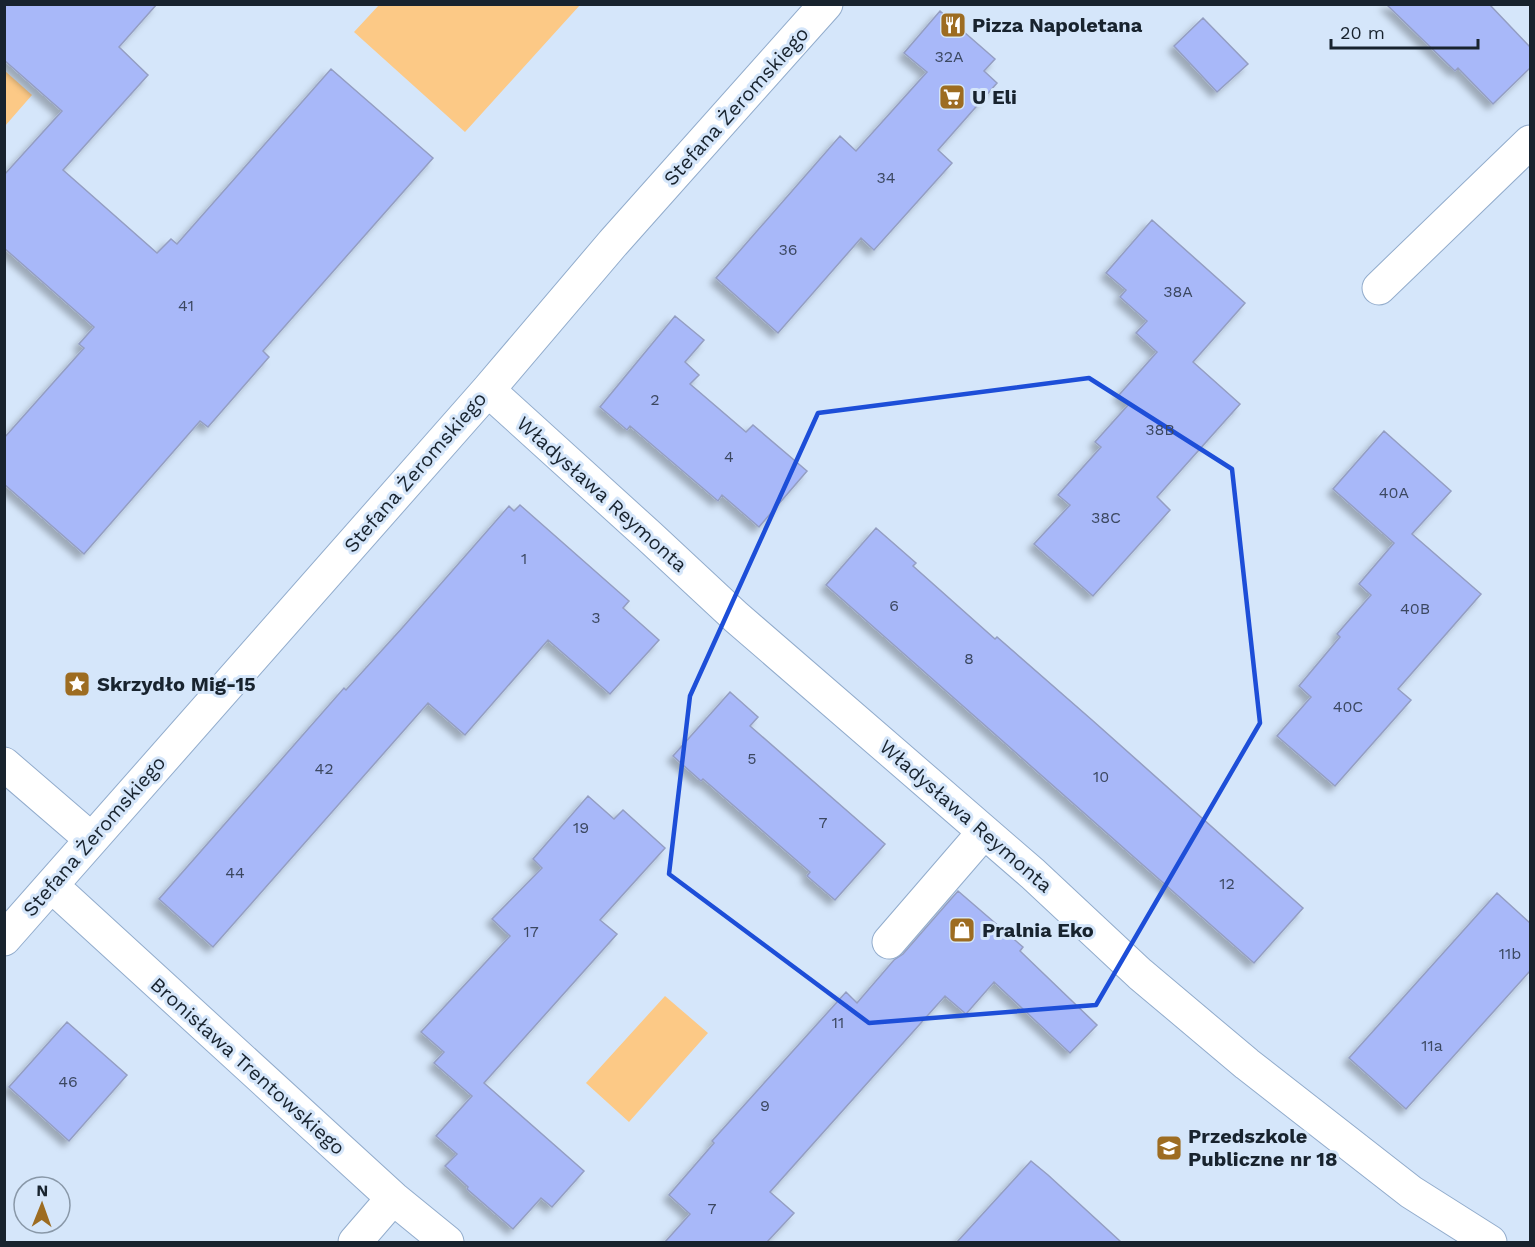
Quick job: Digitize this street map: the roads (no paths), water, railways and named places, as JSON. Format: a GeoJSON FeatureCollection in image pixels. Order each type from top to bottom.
{"type":"FeatureCollection","features":[{"type":"Feature","properties":{"kind":"street","name":"Stefana Żeromskiego"},"geometry":{"type":"LineString","coordinates":[[4,939],[488,390],[613,243],[826,4]]}},
{"type":"Feature","properties":{"kind":"street"},"geometry":{"type":"LineString","coordinates":[[1379,288],[1530,142]]}},
{"type":"Feature","properties":{"kind":"street","name":"Władysława Reymonta"},"geometry":{"type":"LineString","coordinates":[[488,390],[736,617],[1033,874],[1140,974],[1247,1064],[1411,1192],[1490,1242]]}},
{"type":"Feature","properties":{"kind":"street"},"geometry":{"type":"LineString","coordinates":[[4,764],[91,839]]}},
{"type":"Feature","properties":{"kind":"street"},"geometry":{"type":"LineString","coordinates":[[889,942],[984,832]]}},
{"type":"Feature","properties":{"kind":"street","name":"Bronisława Trentowskiego"},"geometry":{"type":"LineString","coordinates":[[52,886],[393,1198],[447,1242]]}},
{"type":"Feature","properties":{"kind":"street"},"geometry":{"type":"LineString","coordinates":[[355,1242],[393,1198]]}},
{"type":"Feature","properties":{"kind":"place","name":"Pizza Napoletana"},"geometry":{"type":"Point","coordinates":[953,25]}},
{"type":"Feature","properties":{"kind":"place","name":"U Eli"},"geometry":{"type":"Point","coordinates":[952,97]}},
{"type":"Feature","properties":{"kind":"place","name":"Skrzydło Mig-15"},"geometry":{"type":"Point","coordinates":[77,684]}},
{"type":"Feature","properties":{"kind":"place","name":"Pralnia Eko"},"geometry":{"type":"Point","coordinates":[962,930]}},
{"type":"Feature","properties":{"kind":"place","name":"Przedszkole Publiczne nr 18"},"geometry":{"type":"Point","coordinates":[1169,1148]}}]}
